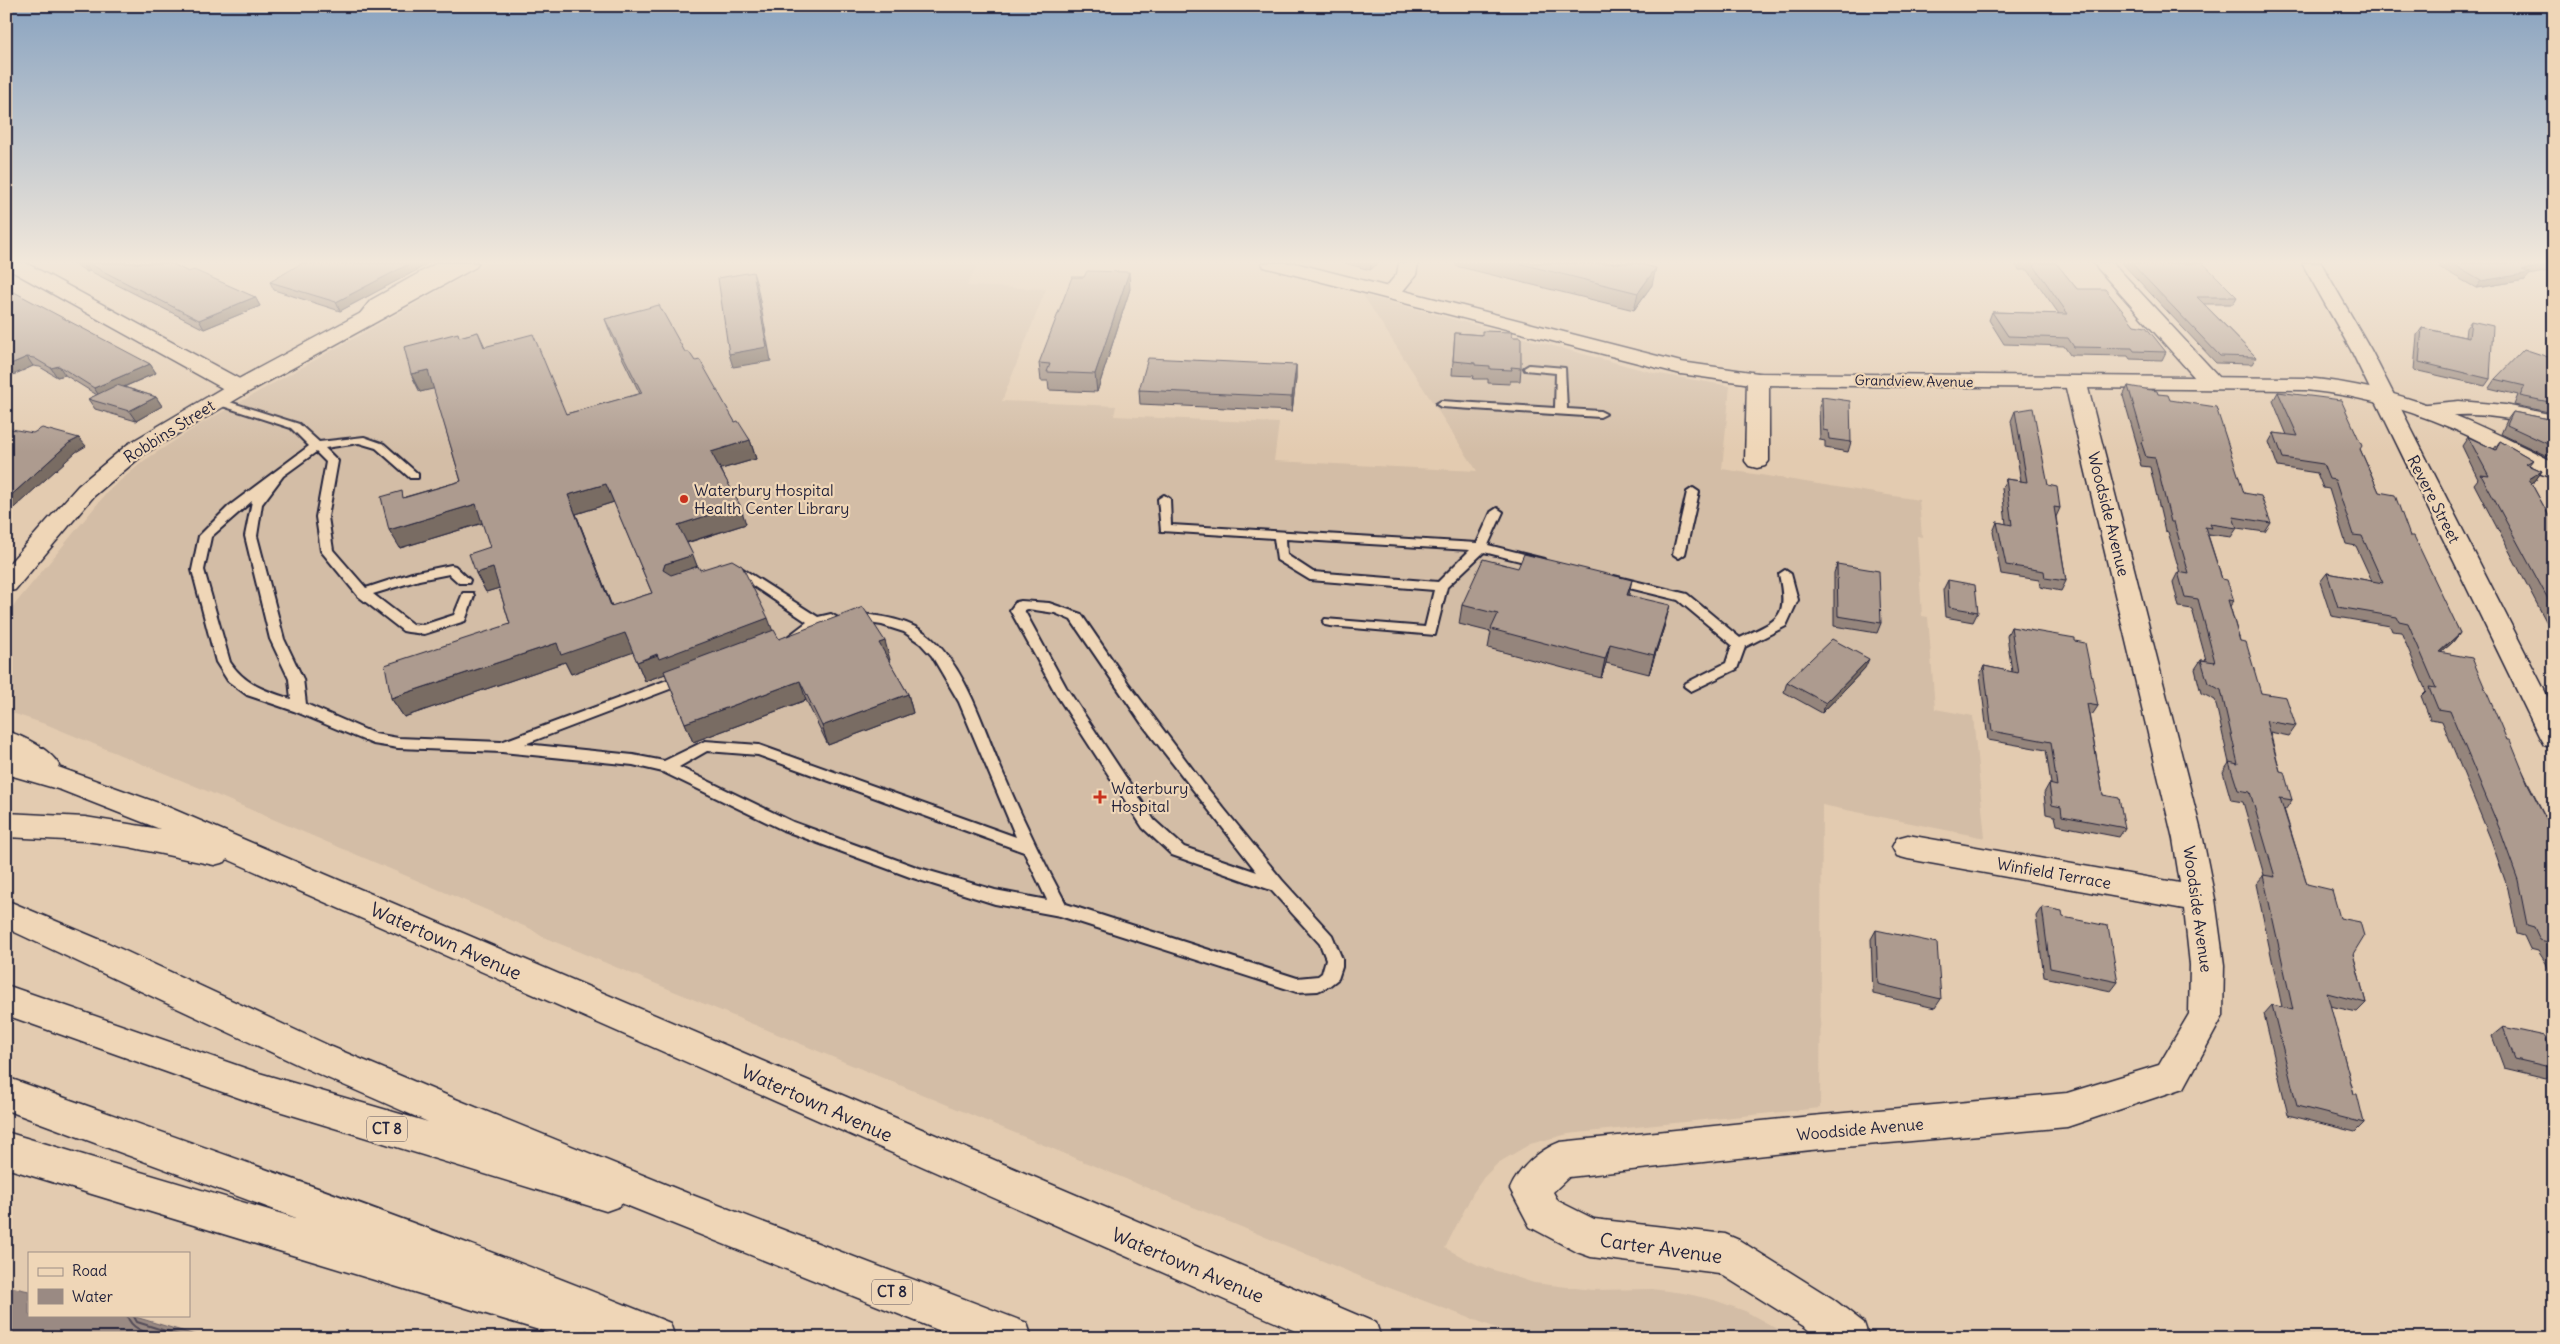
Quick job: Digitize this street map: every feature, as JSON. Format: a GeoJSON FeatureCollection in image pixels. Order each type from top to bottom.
{"type":"FeatureCollection","features":[{"type":"Feature","properties":{"kind":"main road"},"geometry":{"type":"LineString","coordinates":[[125,326],[239,388]]}},
{"type":"Feature","properties":{"kind":"main road","name":"Robbins Street"},"geometry":{"type":"LineString","coordinates":[[6,584],[76,501],[108,470],[152,438],[239,388],[354,326]]}},
{"type":"Feature","properties":{"kind":"main road","name":"Grandview Avenue"},"geometry":{"type":"LineString","coordinates":[[1518,326],[1681,368],[1758,379],[2076,384],[2212,383],[2316,385],[2384,397],[2424,410],[2478,432],[2554,471]]}},
{"type":"Feature","properties":{"kind":"main road"},"geometry":{"type":"LineString","coordinates":[[2159,326],[2212,383]]}},
{"type":"Feature","properties":{"kind":"main road","name":"Revere Street"},"geometry":{"type":"LineString","coordinates":[[2347,326],[2361,350],[2554,738]]}},
{"type":"Feature","properties":{"kind":"main road"},"geometry":{"type":"LineString","coordinates":[[1757,461],[1758,379]]}},
{"type":"Feature","properties":{"kind":"main road","name":"Woodside Avenue"},"geometry":{"type":"LineString","coordinates":[[1529,1189],[1560,1160],[1811,1133],[2068,1110],[2171,1076],[2206,1016],[2207,965],[2199,899],[2188,839],[2076,384]]}},
{"type":"Feature","properties":{"kind":"main road"},"geometry":{"type":"LineString","coordinates":[[2424,410],[2486,407],[2554,422]]}},
{"type":"Feature","properties":{"kind":"main road"},"geometry":{"type":"LineString","coordinates":[[6,741],[70,782]]}},
{"type":"Feature","properties":{"kind":"main road","name":"Watertown Avenue"},"geometry":{"type":"LineString","coordinates":[[6,763],[70,782],[150,812],[1267,1299],[1361,1338]]}},
{"type":"Feature","properties":{"kind":"main road","name":"Watertown Avenue"},"geometry":{"type":"LineString","coordinates":[[6,825],[85,829],[129,835],[274,867]]}},
{"type":"Feature","properties":{"kind":"main road","name":"Winfield Terrace"},"geometry":{"type":"LineString","coordinates":[[1908,846],[2199,899]]}},
{"type":"Feature","properties":{"kind":"main road"},"geometry":{"type":"LineString","coordinates":[[6,913],[73,941],[364,1077],[772,1246]]}},
{"type":"Feature","properties":{"kind":"main road","name":"CT 8"},"geometry":{"type":"LineString","coordinates":[[6,1000],[259,1089],[632,1201],[772,1246],[1012,1338]]}},
{"type":"Feature","properties":{"kind":"main road"},"geometry":{"type":"LineString","coordinates":[[6,1093],[383,1230],[540,1290],[655,1338]]}},
{"type":"Feature","properties":{"kind":"main road"},"geometry":{"type":"LineString","coordinates":[[6,1150],[632,1338]]}},
{"type":"Feature","properties":{"kind":"main road","name":"Carter Avenue"},"geometry":{"type":"LineString","coordinates":[[1529,1189],[1544,1214],[1591,1238],[1724,1254],[1819,1313],[1849,1338]]}},
{"type":"Feature","properties":{"kind":"lane"},"geometry":{"type":"LineString","coordinates":[[1529,368],[1561,370],[1561,412]]}},
{"type":"Feature","properties":{"kind":"lane"},"geometry":{"type":"LineString","coordinates":[[217,401],[296,426],[332,461],[322,517],[327,551],[363,592],[401,624],[408,628],[424,630],[460,618],[468,596]]}},
{"type":"Feature","properties":{"kind":"lane"},"geometry":{"type":"LineString","coordinates":[[1441,404],[1600,414]]}},
{"type":"Feature","properties":{"kind":"lane"},"geometry":{"type":"LineString","coordinates":[[414,476],[380,446],[360,439],[316,446],[278,477],[233,509],[206,536],[198,570],[224,662],[233,678],[252,692],[299,707],[373,739],[398,743],[502,747],[633,760],[666,768],[788,826],[907,869],[995,897],[1060,910],[1297,985],[1317,985],[1324,982],[1333,971],[1334,957],[1325,938],[1277,886],[1171,755],[1120,686],[1076,617],[1067,611],[1020,605],[1017,610],[1035,646],[1087,732],[1141,814],[1168,845],[1277,886]]}},
{"type":"Feature","properties":{"kind":"lane"},"geometry":{"type":"LineString","coordinates":[[278,477],[256,503],[251,536],[277,639],[296,679],[299,707]]}},
{"type":"Feature","properties":{"kind":"lane"},"geometry":{"type":"LineString","coordinates":[[1679,554],[1692,492]]}},
{"type":"Feature","properties":{"kind":"lane"},"geometry":{"type":"LineString","coordinates":[[1164,499],[1165,528],[1481,547],[1557,566]]}},
{"type":"Feature","properties":{"kind":"lane"},"geometry":{"type":"LineString","coordinates":[[1330,622],[1430,632],[1441,586],[1481,547],[1497,512]]}},
{"type":"Feature","properties":{"kind":"lane"},"geometry":{"type":"LineString","coordinates":[[1280,535],[1281,557],[1310,576],[1441,586]]}},
{"type":"Feature","properties":{"kind":"lane"},"geometry":{"type":"LineString","coordinates":[[719,574],[735,568],[816,622]]}},
{"type":"Feature","properties":{"kind":"lane"},"geometry":{"type":"LineString","coordinates":[[363,592],[417,576],[451,569],[464,580]]}},
{"type":"Feature","properties":{"kind":"lane"},"geometry":{"type":"LineString","coordinates":[[1691,686],[1732,666],[1739,644],[1781,622],[1791,600],[1785,574]]}},
{"type":"Feature","properties":{"kind":"lane"},"geometry":{"type":"LineString","coordinates":[[1605,578],[1682,597],[1739,644]]}},
{"type":"Feature","properties":{"kind":"lane"},"geometry":{"type":"LineString","coordinates":[[778,643],[797,636],[816,622],[837,617],[892,622],[910,630],[925,640],[951,671],[1028,847],[1060,910]]}},
{"type":"Feature","properties":{"kind":"lane"},"geometry":{"type":"LineString","coordinates":[[502,747],[695,674]]}},
{"type":"Feature","properties":{"kind":"lane"},"geometry":{"type":"LineString","coordinates":[[666,768],[705,746],[759,750],[1028,847]]}},
{"type":"Feature","properties":{"kind":"shaded area","name":"Waterbury Hospital"},"geometry":{"type":"Polygon","coordinates":[[[376,326],[1032,326],[1002,401],[1116,406],[1114,416],[1279,423],[1274,461],[1477,471],[1383,326],[1478,326],[1654,373],[1730,386],[1722,469],[1919,500],[1922,537],[1917,536],[1922,616],[1928,617],[1935,709],[1973,716],[1985,838],[1822,805],[1820,1108],[1568,1134],[1530,1144],[1498,1163],[1484,1177],[1473,1193],[1445,1248],[1478,1265],[1534,1283],[1592,1290],[1652,1289],[1714,1300],[1745,1311],[1794,1338],[1529,1338],[1499,1329],[1371,1281],[541,936],[531,929],[200,788],[48,725],[6,711],[6,615],[109,490],[145,460],[199,425],[376,326]]]}},
{"type":"Feature","properties":{"kind":"water"},"geometry":{"type":"Polygon","coordinates":[[[6,1286],[28,1291],[28,1316],[132,1316],[205,1338],[6,1338],[6,1286]]]}},
{"type":"Feature","properties":{"kind":"building"},"geometry":{"type":"Polygon","coordinates":[[[6,326],[78,326],[150,364],[94,388],[59,366],[51,368],[34,358],[27,357],[6,366],[6,326]]]}},
{"type":"Feature","properties":{"kind":"building"},"geometry":{"type":"Polygon","coordinates":[[[608,326],[670,326],[685,352],[689,352],[695,361],[700,360],[735,422],[738,421],[750,440],[711,452],[740,505],[678,525],[693,555],[665,564],[663,570],[671,575],[698,566],[700,570],[732,560],[742,566],[768,618],[659,659],[657,654],[637,662],[625,633],[561,655],[557,643],[391,698],[385,665],[510,624],[493,568],[476,573],[469,554],[490,547],[476,504],[389,530],[381,497],[402,491],[403,498],[461,481],[428,370],[411,374],[404,347],[458,333],[459,337],[478,332],[484,347],[533,334],[566,414],[642,393],[608,326]],[[606,484],[568,495],[611,606],[652,593],[606,484]]]}},
{"type":"Feature","properties":{"kind":"building"},"geometry":{"type":"Polygon","coordinates":[[[725,326],[763,326],[767,347],[729,354],[725,326]]]}},
{"type":"Feature","properties":{"kind":"building"},"geometry":{"type":"Polygon","coordinates":[[[1053,326],[1111,326],[1095,374],[1047,372],[1050,364],[1039,363],[1053,326]]]}},
{"type":"Feature","properties":{"kind":"building"},"geometry":{"type":"Polygon","coordinates":[[[2001,326],[2138,326],[2146,327],[2166,352],[2134,351],[2132,348],[2074,347],[2068,338],[2008,336],[2001,326]]]}},
{"type":"Feature","properties":{"kind":"building"},"geometry":{"type":"Polygon","coordinates":[[[2191,326],[2225,326],[2256,357],[2220,356],[2191,326]]]}},
{"type":"Feature","properties":{"kind":"building"},"geometry":{"type":"Polygon","coordinates":[[[2470,326],[2493,326],[2490,379],[2419,362],[2422,328],[2469,338],[2470,326]]]}},
{"type":"Feature","properties":{"kind":"building"},"geometry":{"type":"Polygon","coordinates":[[[1482,331],[1512,332],[1512,337],[1521,337],[1521,368],[1511,367],[1512,370],[1490,369],[1490,366],[1453,361],[1455,333],[1482,335],[1482,331]]]}},
{"type":"Feature","properties":{"kind":"building"},"geometry":{"type":"Polygon","coordinates":[[[2524,349],[2554,359],[2554,403],[2520,396],[2525,386],[2495,379],[2524,349]]]}},
{"type":"Feature","properties":{"kind":"building"},"geometry":{"type":"Polygon","coordinates":[[[1148,358],[1296,365],[1292,397],[1139,390],[1148,358]]]}},
{"type":"Feature","properties":{"kind":"building"},"geometry":{"type":"Polygon","coordinates":[[[117,385],[156,397],[129,411],[88,399],[117,385]]]}},
{"type":"Feature","properties":{"kind":"building"},"geometry":{"type":"Polygon","coordinates":[[[2128,386],[2157,391],[2158,394],[2168,395],[2170,400],[2216,407],[2244,493],[2261,496],[2271,523],[2233,517],[2237,528],[2210,524],[2212,528],[2205,527],[2222,579],[2227,580],[2234,601],[2228,600],[2240,641],[2246,642],[2261,693],[2286,697],[2296,726],[2266,721],[2280,771],[2284,772],[2292,800],[2280,798],[2307,884],[2332,890],[2340,918],[2360,922],[2364,936],[2353,954],[2366,1003],[2327,993],[2354,1094],[2357,1094],[2364,1123],[2297,1106],[2272,1005],[2293,1010],[2263,875],[2275,877],[2250,792],[2238,790],[2229,762],[2238,764],[2221,690],[2208,683],[2201,660],[2215,662],[2198,599],[2185,597],[2178,572],[2189,574],[2174,522],[2171,522],[2155,458],[2146,457],[2141,442],[2144,441],[2128,386]]]}},
{"type":"Feature","properties":{"kind":"building"},"geometry":{"type":"Polygon","coordinates":[[[2278,392],[2341,400],[2362,446],[2360,449],[2379,492],[2395,495],[2410,536],[2414,536],[2460,633],[2439,652],[2472,658],[2507,740],[2510,740],[2528,784],[2554,834],[2554,950],[2548,942],[2540,940],[2534,927],[2527,925],[2518,880],[2500,830],[2450,711],[2438,709],[2429,687],[2436,688],[2408,623],[2399,621],[2397,617],[2338,607],[2327,573],[2383,583],[2362,536],[2353,535],[2335,480],[2329,479],[2323,464],[2283,458],[2274,433],[2298,436],[2278,392]]]}},
{"type":"Feature","properties":{"kind":"building"},"geometry":{"type":"Polygon","coordinates":[[[1822,397],[1850,401],[1851,442],[1829,439],[1828,431],[1823,430],[1822,397]]]}},
{"type":"Feature","properties":{"kind":"building"},"geometry":{"type":"Polygon","coordinates":[[[2033,408],[2048,485],[2057,487],[2060,508],[2054,507],[2066,581],[2045,578],[2044,571],[2006,565],[1997,522],[2012,525],[2006,479],[2027,482],[2015,411],[2033,408]]]}},
{"type":"Feature","properties":{"kind":"building"},"geometry":{"type":"Polygon","coordinates":[[[2513,412],[2554,420],[2554,447],[2507,425],[2513,412]]]}},
{"type":"Feature","properties":{"kind":"building"},"geometry":{"type":"Polygon","coordinates":[[[6,428],[33,433],[42,428],[79,438],[69,443],[6,500],[6,428]]]}},
{"type":"Feature","properties":{"kind":"building"},"geometry":{"type":"Polygon","coordinates":[[[2468,437],[2496,450],[2500,441],[2533,460],[2526,464],[2542,471],[2529,479],[2549,516],[2554,519],[2554,610],[2481,475],[2489,476],[2468,437]]]}},
{"type":"Feature","properties":{"kind":"building"},"geometry":{"type":"Polygon","coordinates":[[[1524,554],[1632,580],[1627,595],[1670,605],[1654,655],[1610,644],[1605,659],[1491,629],[1498,614],[1462,605],[1483,559],[1518,568],[1524,554]]]}},
{"type":"Feature","properties":{"kind":"building"},"geometry":{"type":"Polygon","coordinates":[[[1837,564],[1879,571],[1881,623],[1838,616],[1837,564]]]}},
{"type":"Feature","properties":{"kind":"building"},"geometry":{"type":"Polygon","coordinates":[[[1948,580],[1975,585],[1978,612],[1949,607],[1948,580]]]}},
{"type":"Feature","properties":{"kind":"building"},"geometry":{"type":"Polygon","coordinates":[[[863,607],[885,641],[879,643],[908,694],[822,726],[800,681],[685,723],[664,671],[774,630],[779,639],[863,607]]]}},
{"type":"Feature","properties":{"kind":"building"},"geometry":{"type":"Polygon","coordinates":[[[2011,627],[2075,638],[2075,641],[2085,643],[2098,706],[2087,704],[2103,795],[2119,798],[2125,828],[2062,816],[2061,807],[2052,805],[2049,784],[2057,786],[2051,742],[1992,731],[1984,666],[2018,673],[2011,627]]]}},
{"type":"Feature","properties":{"kind":"building"},"geometry":{"type":"Polygon","coordinates":[[[1832,639],[1869,659],[1826,703],[1787,682],[1832,639]]]}},
{"type":"Feature","properties":{"kind":"building"},"geometry":{"type":"Polygon","coordinates":[[[2042,907],[2062,911],[2063,917],[2108,926],[2118,982],[2050,968],[2042,907]]]}},
{"type":"Feature","properties":{"kind":"building"},"geometry":{"type":"Polygon","coordinates":[[[1876,930],[1937,943],[1941,999],[1878,984],[1876,930]]]}},
{"type":"Feature","properties":{"kind":"building"},"geometry":{"type":"Polygon","coordinates":[[[2503,1027],[2545,1036],[2554,1059],[2554,1068],[2515,1059],[2503,1027]]]}},
{"type":"Feature","properties":{"kind":"place","name":"Waterbury Hospital Health Center Library"},"geometry":{"type":"Point","coordinates":[684,499]}},
{"type":"Feature","properties":{"kind":"place","name":"Waterbury Hospital"},"geometry":{"type":"Point","coordinates":[1100,797]}}]}
